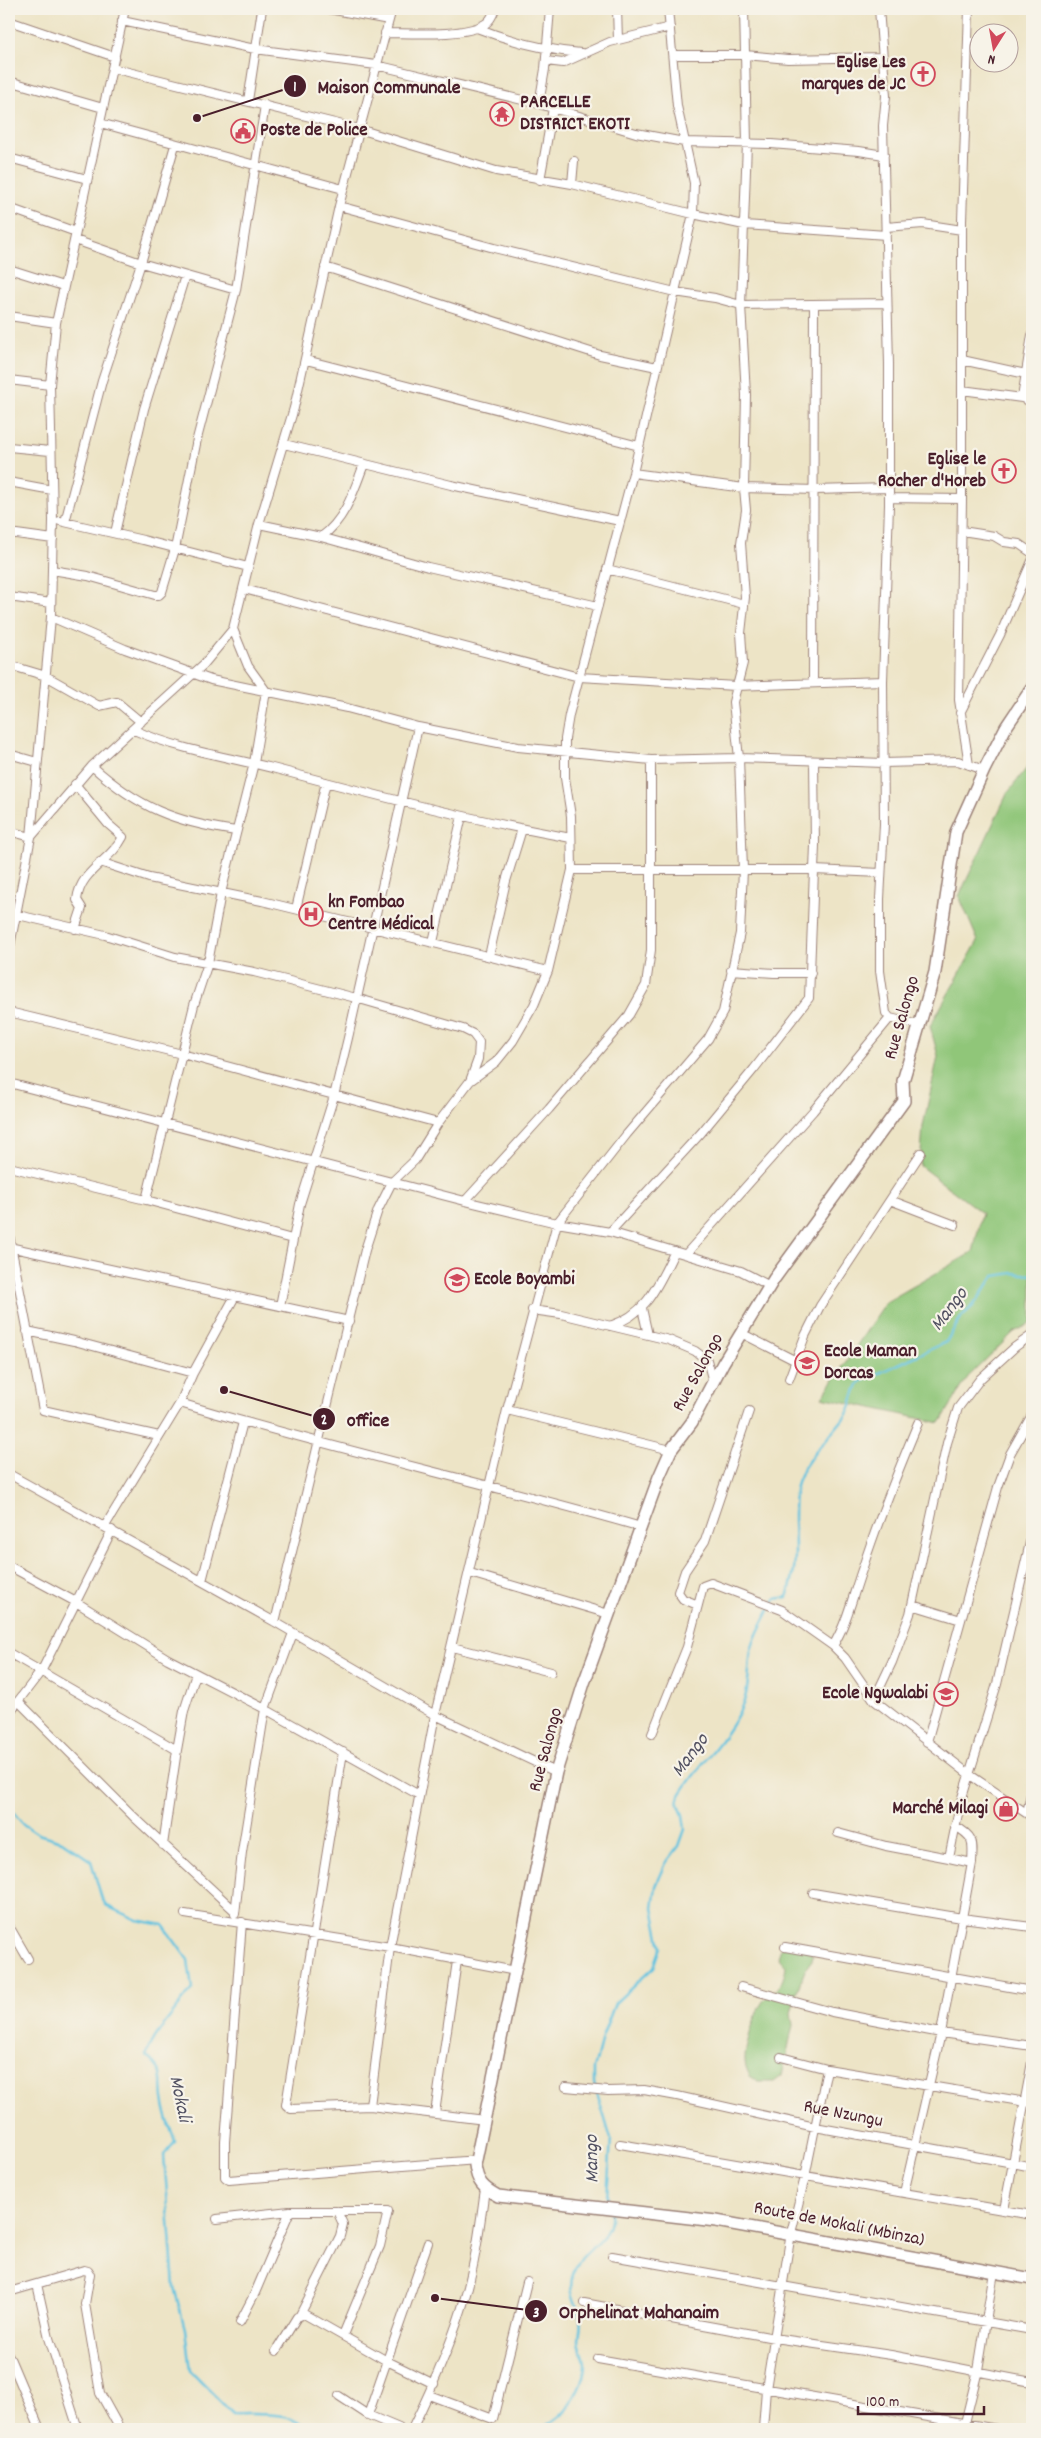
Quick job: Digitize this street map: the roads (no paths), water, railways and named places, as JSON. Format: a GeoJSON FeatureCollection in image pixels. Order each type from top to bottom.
{"type":"FeatureCollection","features":[{"type":"Feature","properties":{"kind":"street"},"geometry":{"type":"LineString","coordinates":[[9,951],[12,914],[31,836],[51,617],[53,520],[50,385],[56,324],[125,9]]}},
{"type":"Feature","properties":{"kind":"street"},"geometry":{"type":"LineString","coordinates":[[248,101],[262,9]]}},
{"type":"Feature","properties":{"kind":"street"},"geometry":{"type":"LineString","coordinates":[[329,9],[389,20]]}},
{"type":"Feature","properties":{"kind":"street"},"geometry":{"type":"LineString","coordinates":[[31,836],[92,766],[134,730],[191,674],[204,664],[233,629],[248,567],[306,360],[343,189],[392,9]]}},
{"type":"Feature","properties":{"kind":"street"},"geometry":{"type":"LineString","coordinates":[[385,33],[426,33],[477,28],[487,23],[495,9]]}},
{"type":"Feature","properties":{"kind":"street"},"geometry":{"type":"LineString","coordinates":[[539,104],[548,49],[550,9]]}},
{"type":"Feature","properties":{"kind":"street"},"geometry":{"type":"LineString","coordinates":[[617,9],[618,40]]}},
{"type":"Feature","properties":{"kind":"street"},"geometry":{"type":"LineString","coordinates":[[275,1622],[320,1444],[365,1250],[378,1210],[392,1182],[415,1160],[438,1123],[470,1081],[496,1062],[513,1041],[534,1005],[548,971],[572,870],[571,816],[565,778],[565,739],[569,715],[633,473],[693,214],[694,183],[677,106],[674,55],[668,9]]}},
{"type":"Feature","properties":{"kind":"street"},"geometry":{"type":"LineString","coordinates":[[370,2106],[390,1947],[435,1715],[507,1410],[532,1310],[557,1223],[628,1134],[708,1039],[723,1012],[740,928],[743,870],[739,758],[733,702],[743,663],[741,633],[744,604],[741,543],[746,510],[744,488],[746,395],[741,305],[747,143],[744,9]]}},
{"type":"Feature","properties":{"kind":"street"},"geometry":{"type":"LineString","coordinates":[[879,9],[886,96],[883,126],[887,303],[888,488],[883,682],[884,762],[880,971],[886,1013],[890,1018],[919,1025]]}},
{"type":"Feature","properties":{"kind":"street"},"geometry":{"type":"LineString","coordinates":[[969,9],[962,230],[960,713],[969,765]]}},
{"type":"Feature","properties":{"kind":"street"},"geometry":{"type":"LineString","coordinates":[[9,21],[115,57]]}},
{"type":"Feature","properties":{"kind":"street"},"geometry":{"type":"LineString","coordinates":[[122,21],[255,49],[376,65],[539,104],[636,133],[684,142],[747,143],[833,148],[884,155]]}},
{"type":"Feature","properties":{"kind":"street"},"geometry":{"type":"LineString","coordinates":[[546,61],[563,63],[581,53],[618,40],[670,27]]}},
{"type":"Feature","properties":{"kind":"street"},"geometry":{"type":"LineString","coordinates":[[477,28],[504,38],[548,49],[581,53]]}},
{"type":"Feature","properties":{"kind":"street"},"geometry":{"type":"LineString","coordinates":[[674,55],[745,55],[788,59],[883,57]]}},
{"type":"Feature","properties":{"kind":"street"},"geometry":{"type":"LineString","coordinates":[[112,68],[359,128],[496,171],[572,184],[744,225],[886,231],[923,224],[962,230]]}},
{"type":"Feature","properties":{"kind":"street"},"geometry":{"type":"LineString","coordinates":[[9,81],[103,108]]}},
{"type":"Feature","properties":{"kind":"street"},"geometry":{"type":"LineString","coordinates":[[52,570],[88,576],[159,595],[175,549],[197,439],[236,290],[254,165],[265,105]]}},
{"type":"Feature","properties":{"kind":"street"},"geometry":{"type":"LineString","coordinates":[[540,180],[553,108]]}},
{"type":"Feature","properties":{"kind":"street"},"geometry":{"type":"LineString","coordinates":[[100,123],[175,145],[343,189]]}},
{"type":"Feature","properties":{"kind":"street"},"geometry":{"type":"LineString","coordinates":[[65,522],[102,381],[141,263],[175,145]]}},
{"type":"Feature","properties":{"kind":"street"},"geometry":{"type":"LineString","coordinates":[[9,158],[87,179]]}},
{"type":"Feature","properties":{"kind":"street"},"geometry":{"type":"LineString","coordinates":[[572,184],[574,161]]}},
{"type":"Feature","properties":{"kind":"street"},"geometry":{"type":"LineString","coordinates":[[339,206],[494,248],[675,292],[715,298],[741,305],[887,303]]}},
{"type":"Feature","properties":{"kind":"street"},"geometry":{"type":"LineString","coordinates":[[9,208],[141,263],[236,290]]}},
{"type":"Feature","properties":{"kind":"street"},"geometry":{"type":"LineString","coordinates":[[325,267],[591,352],[658,367]]}},
{"type":"Feature","properties":{"kind":"street"},"geometry":{"type":"LineString","coordinates":[[9,269],[63,286]]}},
{"type":"Feature","properties":{"kind":"street"},"geometry":{"type":"LineString","coordinates":[[115,533],[144,409],[185,276]]}},
{"type":"Feature","properties":{"kind":"street"},"geometry":{"type":"LineString","coordinates":[[813,683],[814,304]]}},
{"type":"Feature","properties":{"kind":"street"},"geometry":{"type":"LineString","coordinates":[[9,316],[56,324]]}},
{"type":"Feature","properties":{"kind":"street"},"geometry":{"type":"LineString","coordinates":[[1022,398],[1032,335]]}},
{"type":"Feature","properties":{"kind":"street"},"geometry":{"type":"LineString","coordinates":[[306,360],[639,446]]}},
{"type":"Feature","properties":{"kind":"street"},"geometry":{"type":"LineString","coordinates":[[962,360],[1026,374]]}},
{"type":"Feature","properties":{"kind":"street"},"geometry":{"type":"LineString","coordinates":[[9,380],[50,385]]}},
{"type":"Feature","properties":{"kind":"street"},"geometry":{"type":"LineString","coordinates":[[962,390],[1022,398],[1032,402]]}},
{"type":"Feature","properties":{"kind":"street"},"geometry":{"type":"LineString","coordinates":[[284,444],[525,502],[620,521]]}},
{"type":"Feature","properties":{"kind":"street"},"geometry":{"type":"LineString","coordinates":[[9,447],[50,451]]}},
{"type":"Feature","properties":{"kind":"street"},"geometry":{"type":"LineString","coordinates":[[321,537],[330,531],[349,502],[364,464]]}},
{"type":"Feature","properties":{"kind":"street"},"geometry":{"type":"LineString","coordinates":[[633,473],[744,488],[815,490],[888,488]]}},
{"type":"Feature","properties":{"kind":"street"},"geometry":{"type":"LineString","coordinates":[[9,482],[52,490]]}},
{"type":"Feature","properties":{"kind":"street"},"geometry":{"type":"LineString","coordinates":[[888,498],[962,500]]}},
{"type":"Feature","properties":{"kind":"street"},"geometry":{"type":"LineString","coordinates":[[53,520],[115,533],[248,567]]}},
{"type":"Feature","properties":{"kind":"street"},"geometry":{"type":"LineString","coordinates":[[260,524],[321,537],[428,567],[598,606]]}},
{"type":"Feature","properties":{"kind":"street"},"geometry":{"type":"LineString","coordinates":[[962,531],[994,536],[1004,542],[1019,544],[1032,553]]}},
{"type":"Feature","properties":{"kind":"street"},"geometry":{"type":"LineString","coordinates":[[9,533],[53,539]]}},
{"type":"Feature","properties":{"kind":"street"},"geometry":{"type":"LineString","coordinates":[[960,713],[1000,635],[1032,561]]}},
{"type":"Feature","properties":{"kind":"street"},"geometry":{"type":"LineString","coordinates":[[607,569],[744,604]]}},
{"type":"Feature","properties":{"kind":"street"},"geometry":{"type":"LineString","coordinates":[[244,589],[579,677],[736,686],[883,682]]}},
{"type":"Feature","properties":{"kind":"street"},"geometry":{"type":"LineString","coordinates":[[9,597],[51,603]]}},
{"type":"Feature","properties":{"kind":"street"},"geometry":{"type":"LineString","coordinates":[[51,617],[125,650],[211,680],[347,708],[418,726],[518,747],[652,760],[739,758],[814,762],[958,762],[984,770]]}},
{"type":"Feature","properties":{"kind":"street"},"geometry":{"type":"LineString","coordinates":[[146,1200],[194,1005],[208,963],[221,893],[254,764],[266,691],[248,666],[233,629]]}},
{"type":"Feature","properties":{"kind":"street"},"geometry":{"type":"LineString","coordinates":[[9,665],[46,676],[96,705],[102,706],[117,702],[141,722]]}},
{"type":"Feature","properties":{"kind":"street","name":"Rue Salongo"},"geometry":{"type":"LineString","coordinates":[[485,2120],[556,1772],[609,1614],[641,1527],[671,1450],[692,1422],[741,1332],[770,1286],[901,1106],[905,1094],[903,1081],[935,972],[956,832],[1006,727],[1032,688]]}},
{"type":"Feature","properties":{"kind":"street"},"geometry":{"type":"LineString","coordinates":[[280,1306],[292,1239],[313,1161],[334,1096],[418,726]]}},
{"type":"Feature","properties":{"kind":"street"},"geometry":{"type":"LineString","coordinates":[[134,730],[185,749],[254,764],[402,802],[522,830],[571,838]]}},
{"type":"Feature","properties":{"kind":"street"},"geometry":{"type":"LineString","coordinates":[[9,754],[37,762]]}},
{"type":"Feature","properties":{"kind":"street"},"geometry":{"type":"LineString","coordinates":[[465,1200],[549,1109],[639,1001],[646,985],[650,967],[652,760]]}},
{"type":"Feature","properties":{"kind":"street"},"geometry":{"type":"LineString","coordinates":[[610,1232],[701,1133],[806,1004],[810,992],[811,973],[814,870],[814,762]]}},
{"type":"Feature","properties":{"kind":"street"},"geometry":{"type":"LineString","coordinates":[[92,766],[153,810],[176,820],[236,832]]}},
{"type":"Feature","properties":{"kind":"street"},"geometry":{"type":"LineString","coordinates":[[296,909],[326,782]]}},
{"type":"Feature","properties":{"kind":"street"},"geometry":{"type":"LineString","coordinates":[[75,784],[108,824],[123,837],[86,877],[78,893],[77,900],[82,908],[75,929]]}},
{"type":"Feature","properties":{"kind":"street"},"geometry":{"type":"LineString","coordinates":[[433,942],[462,816]]}},
{"type":"Feature","properties":{"kind":"street"},"geometry":{"type":"LineString","coordinates":[[489,956],[506,881],[522,830]]}},
{"type":"Feature","properties":{"kind":"street"},"geometry":{"type":"LineString","coordinates":[[9,831],[31,836]]}},
{"type":"Feature","properties":{"kind":"street"},"geometry":{"type":"LineString","coordinates":[[100,862],[149,878],[296,909],[548,971]]}},
{"type":"Feature","properties":{"kind":"street"},"geometry":{"type":"LineString","coordinates":[[572,870],[814,870],[881,872]]}},
{"type":"Feature","properties":{"kind":"street"},"geometry":{"type":"LineString","coordinates":[[12,914],[105,935],[175,957],[356,998],[463,1029],[473,1034],[478,1042],[479,1050],[470,1081]]}},
{"type":"Feature","properties":{"kind":"street"},"geometry":{"type":"LineString","coordinates":[[732,970],[811,973]]}},
{"type":"Feature","properties":{"kind":"street"},"geometry":{"type":"LineString","coordinates":[[9,1012],[182,1054],[438,1123]]}},
{"type":"Feature","properties":{"kind":"street"},"geometry":{"type":"LineString","coordinates":[[686,1254],[812,1111],[890,1018]]}},
{"type":"Feature","properties":{"kind":"street"},"geometry":{"type":"LineString","coordinates":[[9,1083],[557,1223],[610,1232],[741,1271],[770,1286]]}},
{"type":"Feature","properties":{"kind":"street"},"geometry":{"type":"LineString","coordinates":[[789,1379],[820,1306],[921,1153]]}},
{"type":"Feature","properties":{"kind":"street"},"geometry":{"type":"LineString","coordinates":[[9,1166],[292,1239]]}},
{"type":"Feature","properties":{"kind":"street"},"geometry":{"type":"LineString","coordinates":[[890,1200],[955,1225]]}},
{"type":"Feature","properties":{"kind":"street"},"geometry":{"type":"LineString","coordinates":[[9,1235],[43,1410],[159,1436]]}},
{"type":"Feature","properties":{"kind":"street"},"geometry":{"type":"LineString","coordinates":[[10,1247],[234,1298],[349,1321]]}},
{"type":"Feature","properties":{"kind":"street"},"geometry":{"type":"LineString","coordinates":[[610,1326],[633,1317],[642,1308],[675,1250]]}},
{"type":"Feature","properties":{"kind":"street"},"geometry":{"type":"LineString","coordinates":[[9,1713],[42,1670],[76,1602],[108,1528],[159,1436],[180,1403],[193,1373],[234,1298]]}},
{"type":"Feature","properties":{"kind":"street"},"geometry":{"type":"LineString","coordinates":[[642,1308],[648,1335]]}},
{"type":"Feature","properties":{"kind":"street"},"geometry":{"type":"LineString","coordinates":[[532,1310],[561,1314],[684,1345],[707,1360],[713,1382]]}},
{"type":"Feature","properties":{"kind":"street"},"geometry":{"type":"LineString","coordinates":[[27,1331],[162,1363],[193,1373]]}},
{"type":"Feature","properties":{"kind":"street"},"geometry":{"type":"LineString","coordinates":[[741,1332],[796,1361]]}},
{"type":"Feature","properties":{"kind":"street"},"geometry":{"type":"LineString","coordinates":[[874,1700],[892,1662],[912,1605],[946,1443],[958,1408],[980,1379],[1032,1334]]}},
{"type":"Feature","properties":{"kind":"street"},"geometry":{"type":"LineString","coordinates":[[180,1403],[320,1444],[489,1485],[641,1527]]}},
{"type":"Feature","properties":{"kind":"street"},"geometry":{"type":"LineString","coordinates":[[507,1410],[671,1450]]}},
{"type":"Feature","properties":{"kind":"street"},"geometry":{"type":"LineString","coordinates":[[698,1605],[684,1599],[678,1592],[686,1571],[705,1541],[749,1411]]}},
{"type":"Feature","properties":{"kind":"street"},"geometry":{"type":"LineString","coordinates":[[927,1742],[998,1487],[1010,1454],[1032,1415]]}},
{"type":"Feature","properties":{"kind":"street"},"geometry":{"type":"LineString","coordinates":[[202,1581],[243,1422]]}},
{"type":"Feature","properties":{"kind":"street"},"geometry":{"type":"LineString","coordinates":[[834,1646],[850,1612],[862,1568],[918,1423]]}},
{"type":"Feature","properties":{"kind":"street"},"geometry":{"type":"LineString","coordinates":[[9,1474],[275,1622],[435,1715],[556,1772]]}},
{"type":"Feature","properties":{"kind":"street"},"geometry":{"type":"LineString","coordinates":[[949,1858],[954,1826],[997,1684],[1032,1534]]}},
{"type":"Feature","properties":{"kind":"street"},"geometry":{"type":"LineString","coordinates":[[9,1566],[76,1602],[196,1674],[265,1709],[419,1795]]}},
{"type":"Feature","properties":{"kind":"street"},"geometry":{"type":"LineString","coordinates":[[470,1573],[609,1614]]}},
{"type":"Feature","properties":{"kind":"street"},"geometry":{"type":"LineString","coordinates":[[652,1734],[687,1647],[703,1586],[712,1583],[782,1610],[834,1646],[845,1658],[874,1700],[970,1775],[1030,1815],[1032,1789]]}},
{"type":"Feature","properties":{"kind":"street"},"geometry":{"type":"LineString","coordinates":[[912,1605],[961,1620]]}},
{"type":"Feature","properties":{"kind":"street"},"geometry":{"type":"LineString","coordinates":[[293,1633],[265,1709],[242,1852],[235,1911],[238,1922],[225,2142],[225,2177],[229,2180],[476,2160]]}},
{"type":"Feature","properties":{"kind":"street"},"geometry":{"type":"LineString","coordinates":[[452,1647],[551,1672]]}},
{"type":"Feature","properties":{"kind":"street"},"geometry":{"type":"LineString","coordinates":[[9,1653],[42,1670],[178,1750]]}},
{"type":"Feature","properties":{"kind":"street"},"geometry":{"type":"LineString","coordinates":[[163,1845],[184,1710],[196,1674]]}},
{"type":"Feature","properties":{"kind":"street"},"geometry":{"type":"LineString","coordinates":[[18,1702],[163,1845],[235,1911]]}},
{"type":"Feature","properties":{"kind":"street"},"geometry":{"type":"LineString","coordinates":[[343,1752],[286,2105],[291,2109],[370,2106],[485,2120],[476,2160],[477,2178],[485,2189],[479,2235],[466,2294],[434,2384],[412,2429]]}},
{"type":"Feature","properties":{"kind":"street"},"geometry":{"type":"LineString","coordinates":[[904,2193],[941,2033],[972,1863],[973,1842],[969,1835],[954,1826]]}},
{"type":"Feature","properties":{"kind":"street"},"geometry":{"type":"LineString","coordinates":[[838,1833],[886,1846],[972,1863]]}},
{"type":"Feature","properties":{"kind":"street"},"geometry":{"type":"LineString","coordinates":[[813,1893],[962,1918],[1032,1926]]}},
{"type":"Feature","properties":{"kind":"street"},"geometry":{"type":"LineString","coordinates":[[185,1914],[390,1947],[516,1971]]}},
{"type":"Feature","properties":{"kind":"street"},"geometry":{"type":"LineString","coordinates":[[9,1926],[28,1959]]}},
{"type":"Feature","properties":{"kind":"street"},"geometry":{"type":"LineString","coordinates":[[784,1947],[950,1978],[1032,1991]]}},
{"type":"Feature","properties":{"kind":"street"},"geometry":{"type":"LineString","coordinates":[[435,2114],[457,1961]]}},
{"type":"Feature","properties":{"kind":"street"},"geometry":{"type":"LineString","coordinates":[[740,1987],[832,2012],[941,2033],[1032,2046]]}},
{"type":"Feature","properties":{"kind":"street"},"geometry":{"type":"LineString","coordinates":[[781,2057],[827,2069],[1029,2103]]}},
{"type":"Feature","properties":{"kind":"street"},"geometry":{"type":"LineString","coordinates":[[1004,2210],[1013,2164],[1029,2103],[1032,2062]]}},
{"type":"Feature","properties":{"kind":"street"},"geometry":{"type":"LineString","coordinates":[[762,2429],[766,2389],[791,2234],[805,2177],[827,2069]]}},
{"type":"Feature","properties":{"kind":"street","name":"Rue Nzungu"},"geometry":{"type":"LineString","coordinates":[[566,2086],[608,2091],[644,2090],[815,2127],[1032,2167]]}},
{"type":"Feature","properties":{"kind":"street"},"geometry":{"type":"LineString","coordinates":[[620,2144],[1032,2215]]}},
{"type":"Feature","properties":{"kind":"street","name":"Route de Mokali (Mbinza)"},"geometry":{"type":"LineString","coordinates":[[485,2189],[498,2196],[516,2199],[638,2210],[791,2234],[1032,2279]]}},
{"type":"Feature","properties":{"kind":"street"},"geometry":{"type":"LineString","coordinates":[[217,2219],[290,2211],[388,2211],[380,2246],[343,2335]]}},
{"type":"Feature","properties":{"kind":"street"},"geometry":{"type":"LineString","coordinates":[[240,2322],[255,2293],[290,2211]]}},
{"type":"Feature","properties":{"kind":"street"},"geometry":{"type":"LineString","coordinates":[[276,2351],[300,2315],[340,2236],[343,2224],[338,2211]]}},
{"type":"Feature","properties":{"kind":"street"},"geometry":{"type":"LineString","coordinates":[[368,2415],[428,2243]]}},
{"type":"Feature","properties":{"kind":"street"},"geometry":{"type":"LineString","coordinates":[[612,2256],[782,2284],[1032,2330]]}},
{"type":"Feature","properties":{"kind":"street"},"geometry":{"type":"LineString","coordinates":[[9,2292],[84,2270],[88,2271],[90,2274],[85,2304],[100,2393],[120,2429]]}},
{"type":"Feature","properties":{"kind":"street"},"geometry":{"type":"LineString","coordinates":[[964,2427],[978,2370],[994,2272]]}},
{"type":"Feature","properties":{"kind":"street"},"geometry":{"type":"LineString","coordinates":[[429,2395],[493,2419],[528,2282]]}},
{"type":"Feature","properties":{"kind":"street"},"geometry":{"type":"LineString","coordinates":[[37,2284],[50,2343],[78,2429]]}},
{"type":"Feature","properties":{"kind":"street"},"geometry":{"type":"LineString","coordinates":[[584,2303],[774,2338],[978,2370],[1032,2382]]}},
{"type":"Feature","properties":{"kind":"street"},"geometry":{"type":"LineString","coordinates":[[300,2315],[304,2314],[388,2361],[434,2384]]}},
{"type":"Feature","properties":{"kind":"street"},"geometry":{"type":"LineString","coordinates":[[9,2356],[40,2429]]}},
{"type":"Feature","properties":{"kind":"street"},"geometry":{"type":"LineString","coordinates":[[598,2359],[964,2427],[997,2429]]}},
{"type":"Feature","properties":{"kind":"street"},"geometry":{"type":"LineString","coordinates":[[339,2396],[368,2415],[399,2428]]}},
{"type":"Feature","properties":{"kind":"waterway","name":"Mango"},"geometry":{"type":"LineString","coordinates":[[609,2204],[607,2197],[611,2139],[594,2083],[594,2069],[602,2038],[615,2003],[654,1967],[661,1947],[653,1908],[656,1886],[666,1863],[679,1846],[685,1829],[683,1815],[678,1803],[680,1795],[737,1716],[747,1691],[751,1651],[755,1638],[775,1599],[787,1597],[794,1568],[794,1501],[799,1477],[810,1458],[847,1414],[860,1382],[946,1342],[962,1316],[973,1306],[994,1276],[1013,1273],[1032,1275]]}},
{"type":"Feature","properties":{"kind":"waterway","name":"Mokali"},"geometry":{"type":"LineString","coordinates":[[9,1807],[23,1824],[38,1834],[62,1841],[91,1861],[102,1899],[107,1906],[137,1920],[163,1925],[188,1960],[192,1989],[161,2029],[146,2056],[154,2063],[161,2074],[165,2109],[175,2142],[164,2155],[174,2287],[185,2329],[190,2371],[233,2414],[283,2416],[293,2419],[306,2429]]}},
{"type":"Feature","properties":{"kind":"waterway","name":"Mango"},"geometry":{"type":"LineString","coordinates":[[543,2429],[565,2410],[583,2377],[585,2364],[579,2341],[581,2321],[573,2296],[572,2278],[578,2263],[602,2238],[607,2230],[610,2222],[610,2212]]}},
{"type":"Feature","properties":{"kind":"place","name":"Eglise Les marques de JC"},"geometry":{"type":"Point","coordinates":[923,74]}},
{"type":"Feature","properties":{"kind":"place","name":"PARCELLE DISTRICT EKOTI"},"geometry":{"type":"Point","coordinates":[502,114]}},
{"type":"Feature","properties":{"kind":"place","name":"Maison Communale"},"geometry":{"type":"Point","coordinates":[197,118]}},
{"type":"Feature","properties":{"kind":"place","name":"Poste de Police"},"geometry":{"type":"Point","coordinates":[243,131]}},
{"type":"Feature","properties":{"kind":"place","name":"Eglise le Rocher d'Horeb"},"geometry":{"type":"Point","coordinates":[1004,471]}},
{"type":"Feature","properties":{"kind":"place","name":"kn Fombao Centre Médical"},"geometry":{"type":"Point","coordinates":[311,914]}},
{"type":"Feature","properties":{"kind":"place","name":"Ecole Boyambi"},"geometry":{"type":"Point","coordinates":[457,1280]}},
{"type":"Feature","properties":{"kind":"place","name":"Ecole Maman Dorcas"},"geometry":{"type":"Point","coordinates":[807,1363]}},
{"type":"Feature","properties":{"kind":"place","name":"office"},"geometry":{"type":"Point","coordinates":[224,1390]}},
{"type":"Feature","properties":{"kind":"place","name":"Ecole Ngwalabi"},"geometry":{"type":"Point","coordinates":[946,1694]}},
{"type":"Feature","properties":{"kind":"place","name":"Marché Milagi"},"geometry":{"type":"Point","coordinates":[1006,1809]}},
{"type":"Feature","properties":{"kind":"place","name":"Orphelinat Mahanaim"},"geometry":{"type":"Point","coordinates":[435,2298]}}]}
